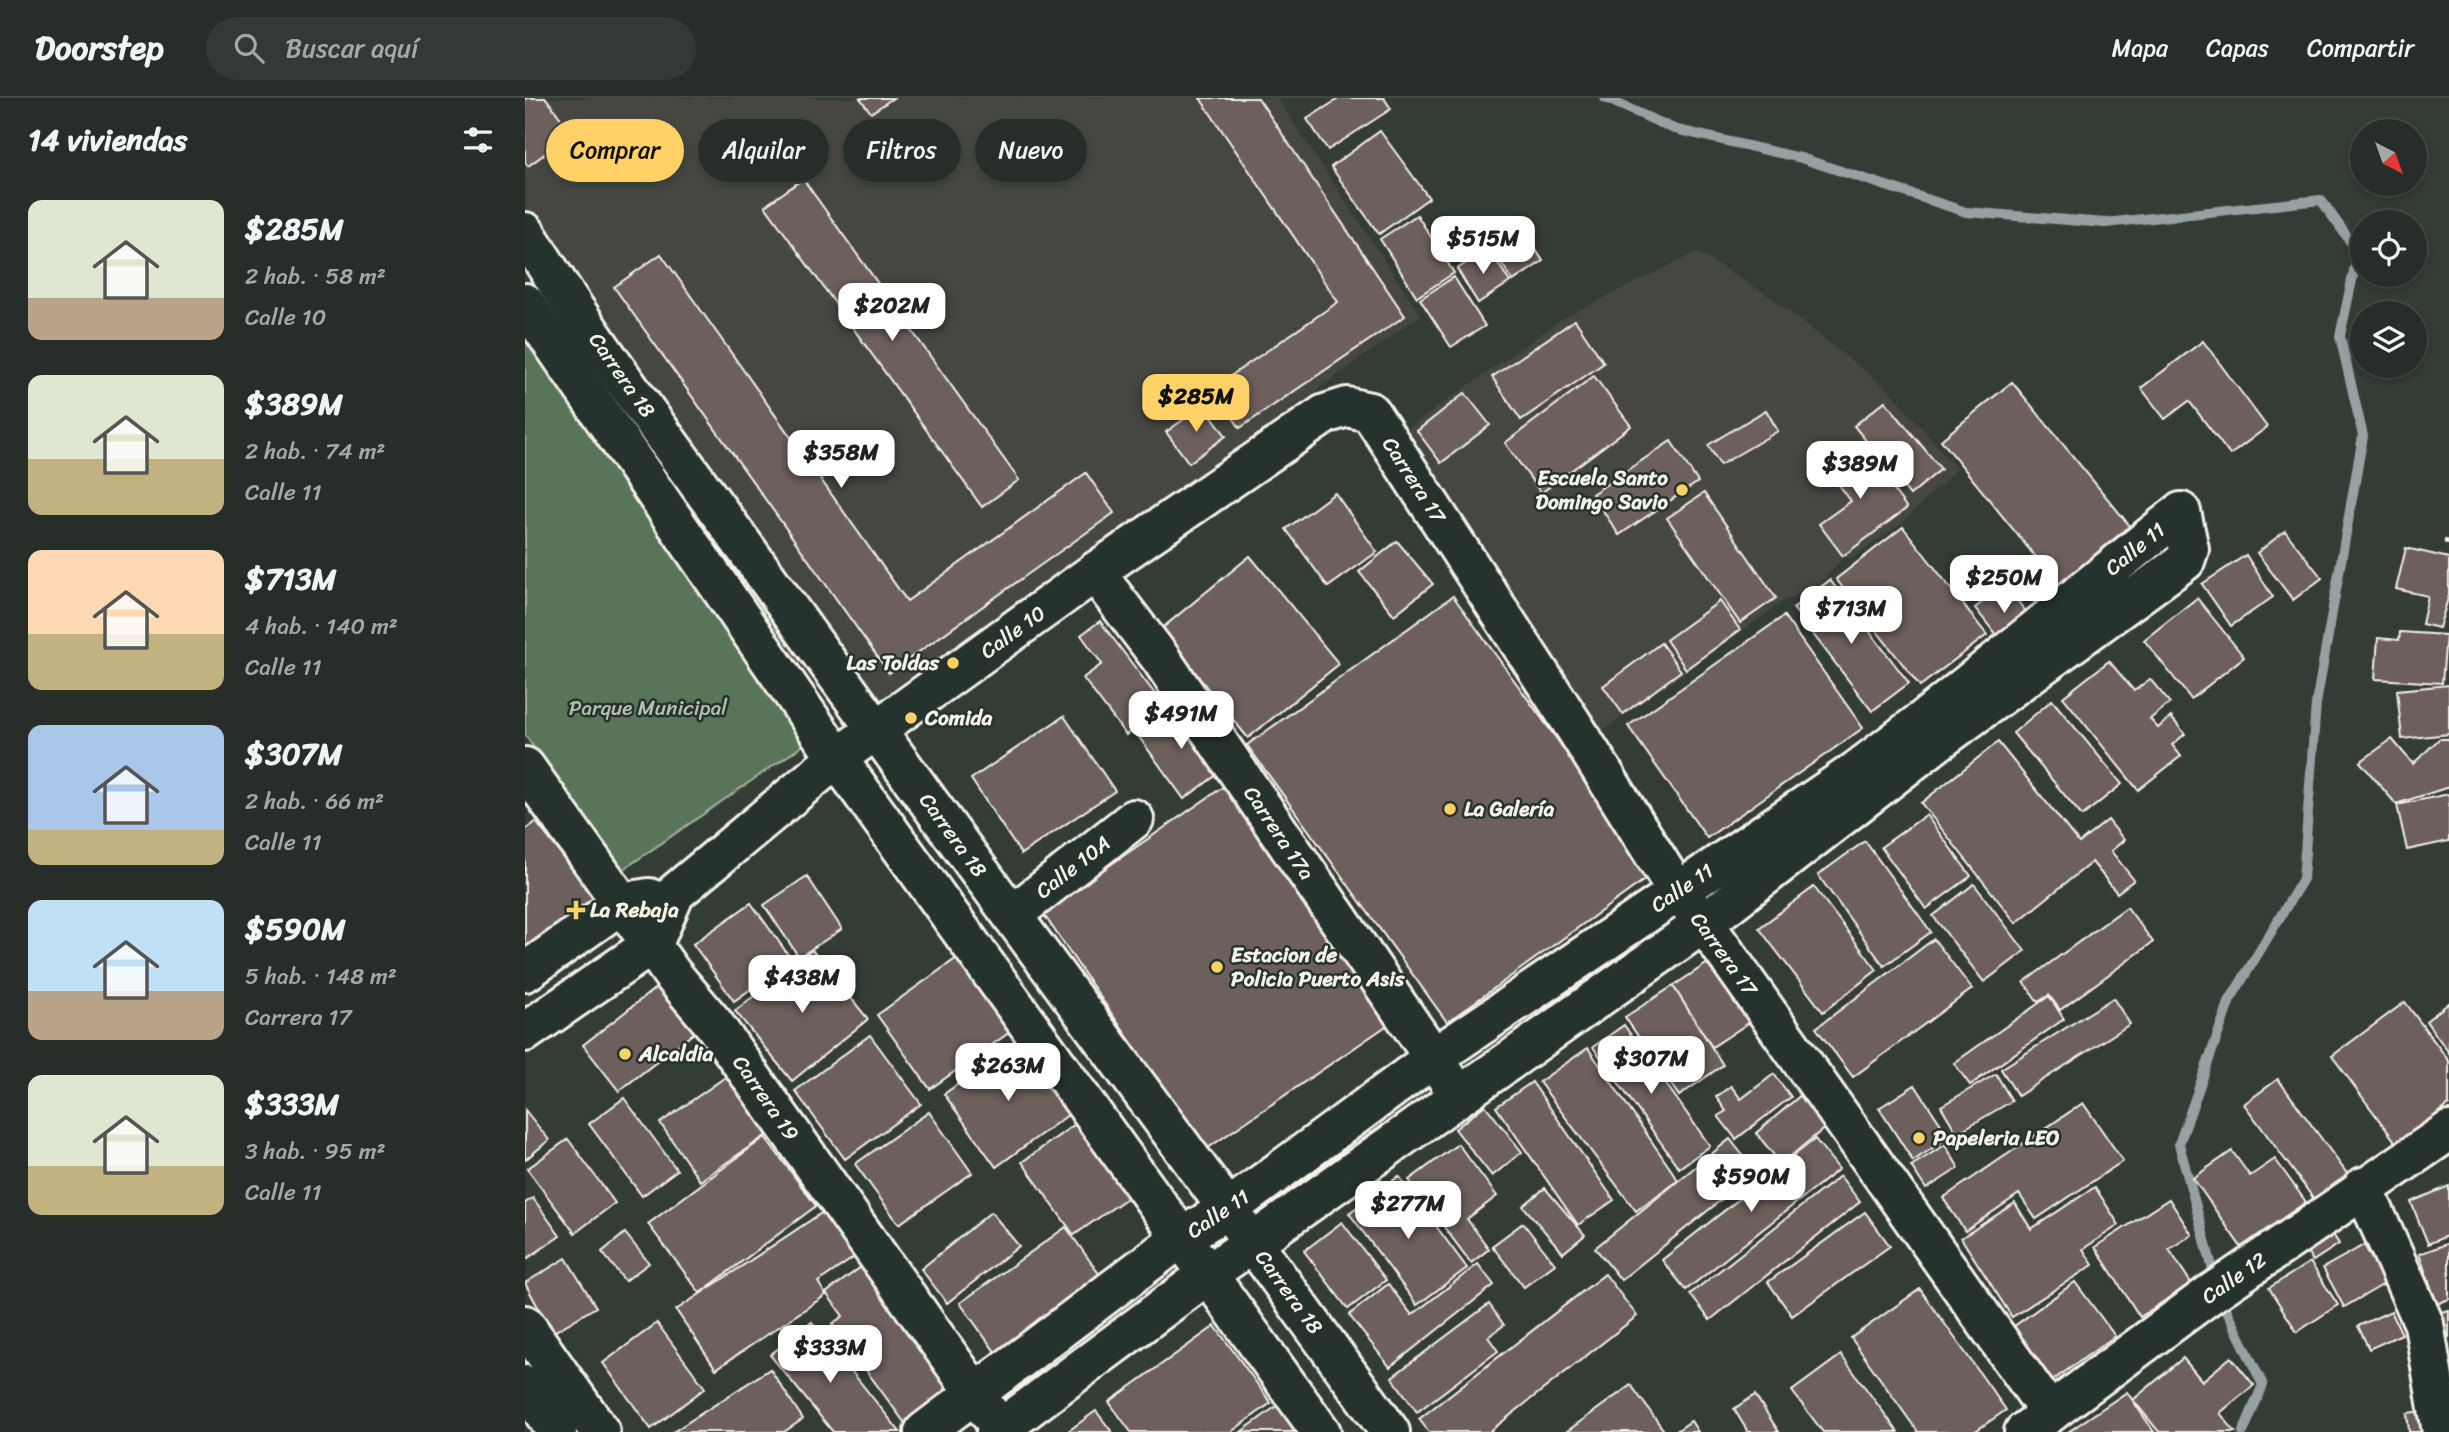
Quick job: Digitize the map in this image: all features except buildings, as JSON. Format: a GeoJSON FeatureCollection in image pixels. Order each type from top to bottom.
{"type":"FeatureCollection","features":[{"type":"Feature","properties":{"kind":"street","name":"Carrera 18"},"geometry":{"type":"LineString","coordinates":[[529,249],[875,731],[1254,1242],[1390,1432]]}},
{"type":"Feature","properties":{"kind":"street","name":"Carrera 18"},"geometry":{"type":"LineString","coordinates":[[525,303],[837,758],[1321,1432]]}},
{"type":"Feature","properties":{"kind":"street","name":"Calle 10"},"geometry":{"type":"LineString","coordinates":[[653,944],[675,893],[837,758],[1095,572],[1325,414],[1347,407],[1370,412]]}},
{"type":"Feature","properties":{"kind":"street","name":"Carrera 17"},"geometry":{"type":"LineString","coordinates":[[1370,412],[1579,734],[1677,891],[1704,923],[2037,1423]]}},
{"type":"Feature","properties":{"kind":"street"},"geometry":{"type":"LineString","coordinates":[[673,522],[708,496]]}},
{"type":"Feature","properties":{"kind":"street","name":"Calle 11"},"geometry":{"type":"LineString","coordinates":[[1000,1431],[1207,1275],[1704,923],[1864,782],[1929,732],[2181,512],[2189,549],[2186,561],[1929,732]]}},
{"type":"Feature","properties":{"kind":"street","name":"Carrera 17a"},"geometry":{"type":"LineString","coordinates":[[1095,572],[1161,659],[1459,1096]]}},
{"type":"Feature","properties":{"kind":"street","name":"Carrera 19"},"geometry":{"type":"LineString","coordinates":[[525,767],[624,902],[672,974],[714,1024],[1000,1431]]}},
{"type":"Feature","properties":{"kind":"street","name":"Calle 11"},"geometry":{"type":"LineString","coordinates":[[924,1432],[1182,1237],[1228,1209],[1433,1058],[1677,891],[1864,782]]}},
{"type":"Feature","properties":{"kind":"street","name":"Calle 10A"},"geometry":{"type":"LineString","coordinates":[[1011,915],[1133,819]]}},
{"type":"Feature","properties":{"kind":"street","name":"Calle 10"},"geometry":{"type":"LineString","coordinates":[[525,972],[624,902],[675,893]]}},
{"type":"Feature","properties":{"kind":"street"},"geometry":{"type":"LineString","coordinates":[[525,1032],[653,944]]}},
{"type":"Feature","properties":{"kind":"street","name":"Calle 12"},"geometry":{"type":"LineString","coordinates":[[2037,1423],[2209,1295],[2449,1130]]}},
{"type":"Feature","properties":{"kind":"street"},"geometry":{"type":"LineString","coordinates":[[2363,1187],[2424,1324],[2442,1432]]}},
{"type":"Feature","properties":{"kind":"street"},"geometry":{"type":"LineString","coordinates":[[525,1325],[600,1432]]}},
{"type":"Feature","properties":{"kind":"street"},"geometry":{"type":"LineString","coordinates":[[525,1385],[557,1432]]}},
{"type":"Feature","properties":{"kind":"shaded area"},"geometry":{"type":"Polygon","coordinates":[[[525,98],[1277,98],[1421,315],[880,706],[525,227],[525,98]]]}},
{"type":"Feature","properties":{"kind":"shaded area","name":"Escuela Santo Domingo Savio"},"geometry":{"type":"Polygon","coordinates":[[[1697,252],[1771,297],[1891,392],[1957,469],[1901,524],[1854,557],[1843,558],[1819,585],[1784,601],[1597,735],[1393,439],[1563,318],[1697,252]]]}},
{"type":"Feature","properties":{"kind":"green space","name":"Parque Municipal"},"geometry":{"type":"Polygon","coordinates":[[[525,336],[812,739],[621,871],[525,735],[525,336]]]}},
{"type":"Feature","properties":{"kind":"waterway"},"geometry":{"type":"LineString","coordinates":[[1605,98],[1674,129],[1801,158],[1966,212],[2105,223],[2321,200],[2358,252],[2340,336],[2363,436],[2316,704],[2303,879],[2230,1000],[2179,1144],[2216,1281]]}},
{"type":"Feature","properties":{"kind":"waterway"},"geometry":{"type":"LineString","coordinates":[[2220,1296],[2263,1385],[2243,1432]]}},
{"type":"Feature","properties":{"kind":"place","name":"Escuela Santo Domingo Savio"},"geometry":{"type":"Point","coordinates":[1682,490]}},
{"type":"Feature","properties":{"kind":"place","name":"Las Toldas"},"geometry":{"type":"Point","coordinates":[953,663]}},
{"type":"Feature","properties":{"kind":"place","name":"Comida"},"geometry":{"type":"Point","coordinates":[911,718]}},
{"type":"Feature","properties":{"kind":"place","name":"La Galería"},"geometry":{"type":"Point","coordinates":[1450,809]}},
{"type":"Feature","properties":{"kind":"place","name":"La Rebaja"},"geometry":{"type":"Point","coordinates":[576,910]}},
{"type":"Feature","properties":{"kind":"place","name":"Estacion de Policia Puerto Asis"},"geometry":{"type":"Point","coordinates":[1217,967]}},
{"type":"Feature","properties":{"kind":"place","name":"Alcaldia"},"geometry":{"type":"Point","coordinates":[625,1054]}},
{"type":"Feature","properties":{"kind":"place","name":"Papeleria LEO"},"geometry":{"type":"Point","coordinates":[1919,1138]}}]}
